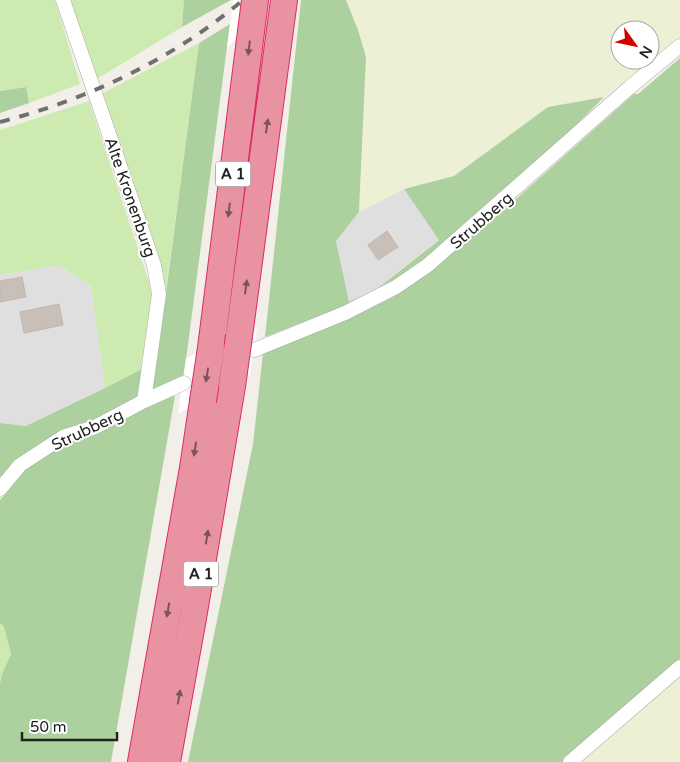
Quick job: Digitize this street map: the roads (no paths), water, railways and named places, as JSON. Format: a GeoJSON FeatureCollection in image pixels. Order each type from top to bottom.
{"type":"FeatureCollection","features":[{"type":"Feature","properties":{"kind":"highway","name":"A 1"},"geometry":{"type":"LineString","coordinates":[[141,762],[193,468],[211,348],[255,0]]}},
{"type":"Feature","properties":{"kind":"highway","name":"A 1"},"geometry":{"type":"LineString","coordinates":[[167,762],[232,386],[247,343],[284,0]]}},
{"type":"Feature","properties":{"kind":"street","name":"Alte Kronenburg"},"geometry":{"type":"LineString","coordinates":[[63,0],[154,265],[158,294],[144,401]]}},
{"type":"Feature","properties":{"kind":"street","name":"Strubberg"},"geometry":{"type":"LineString","coordinates":[[247,343],[345,313],[396,287],[428,266],[630,87],[680,46]]}},
{"type":"Feature","properties":{"kind":"street","name":"Strubberg"},"geometry":{"type":"LineString","coordinates":[[0,489],[20,465],[55,442],[95,427],[144,401],[184,383]]}},
{"type":"Feature","properties":{"kind":"street"},"geometry":{"type":"LineString","coordinates":[[570,762],[680,667]]}},
{"type":"Feature","properties":{"kind":"railway"},"geometry":{"type":"LineString","coordinates":[[0,122],[66,102],[129,75],[188,41],[243,0]]}}]}
